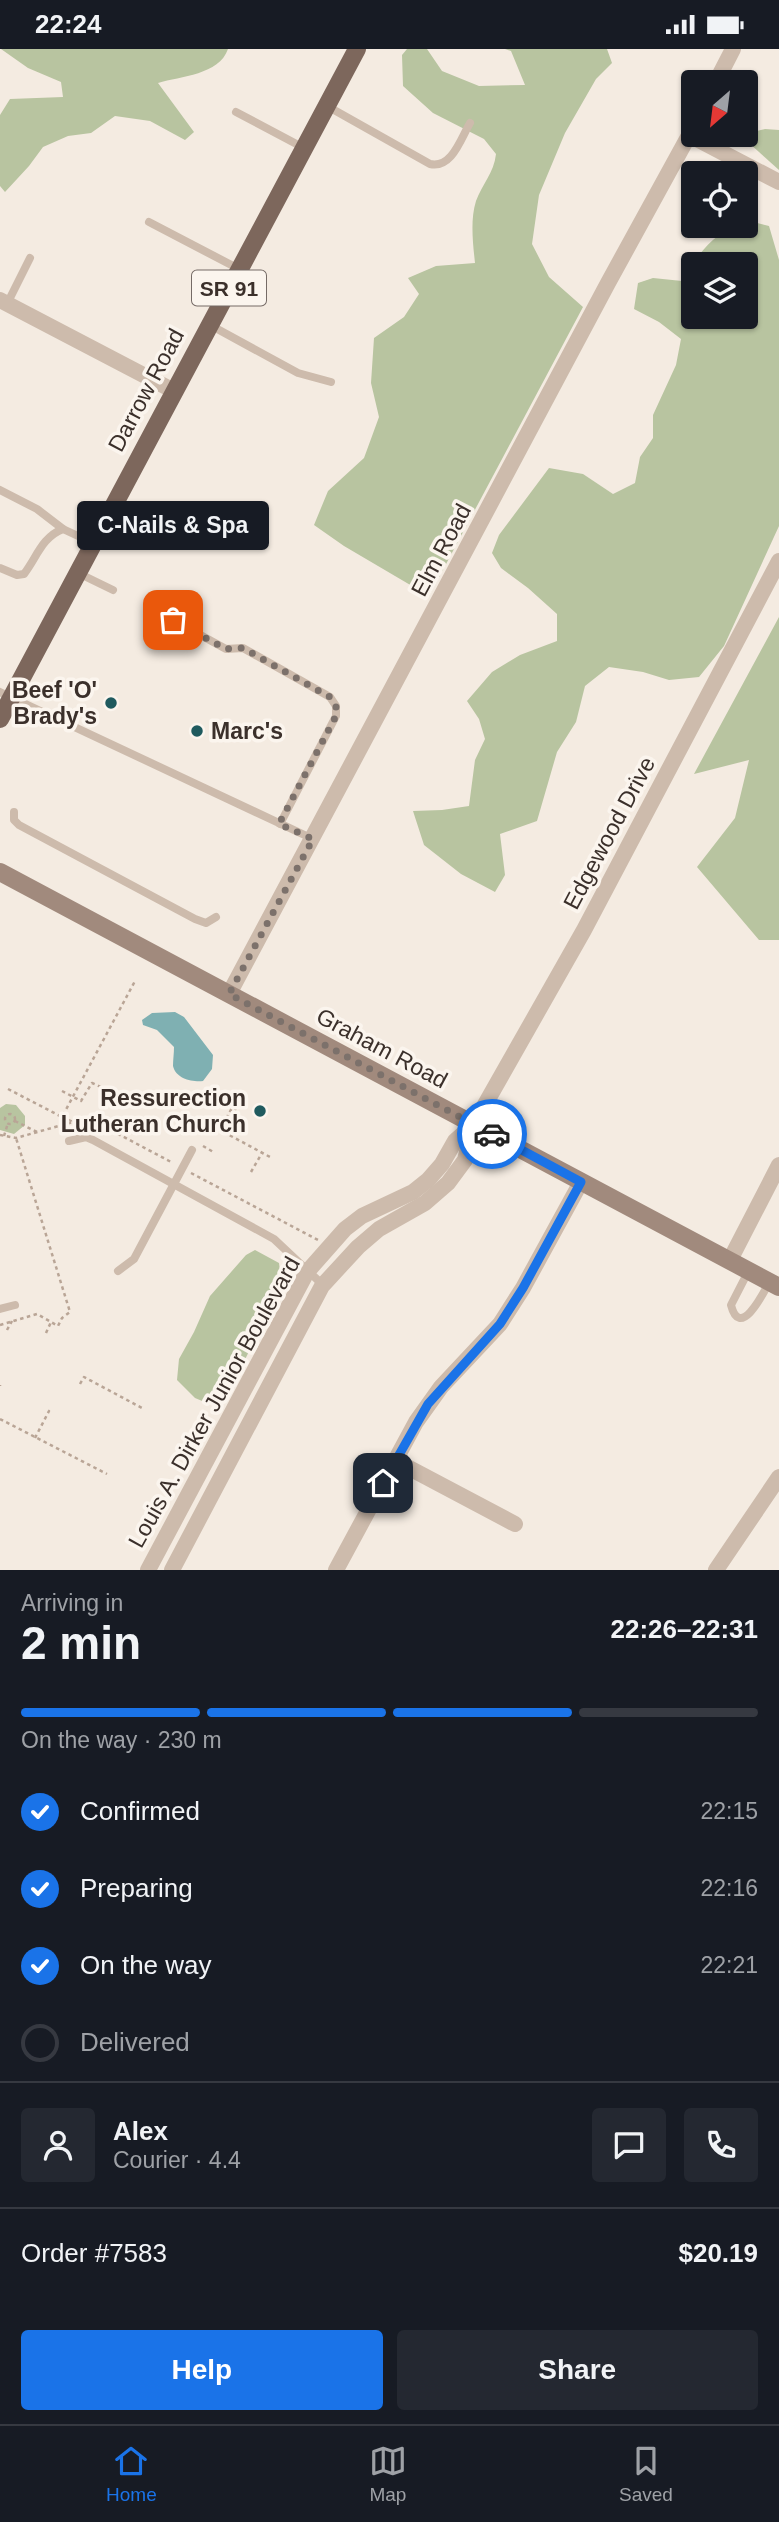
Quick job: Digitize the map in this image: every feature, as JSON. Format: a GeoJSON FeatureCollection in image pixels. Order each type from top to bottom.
{"type":"FeatureCollection","features":[{"type":"Feature","properties":{"kind":"main road","name":"Darrow Road"},"geometry":{"type":"LineString","coordinates":[[0,719],[6,695],[77,573],[357,49]]}},
{"type":"Feature","properties":{"kind":"main road","name":"Graham Road"},"geometry":{"type":"LineString","coordinates":[[0,872],[774,1284]]}},
{"type":"Feature","properties":{"kind":"street"},"geometry":{"type":"LineString","coordinates":[[722,70],[733,49]]}},
{"type":"Feature","properties":{"kind":"street","name":"Elm Road"},"geometry":{"type":"LineString","coordinates":[[229,994],[682,147]]}},
{"type":"Feature","properties":{"kind":"street"},"geometry":{"type":"LineString","coordinates":[[719,147],[779,182]]}},
{"type":"Feature","properties":{"kind":"street"},"geometry":{"type":"LineString","coordinates":[[3,302],[174,391]]}},
{"type":"Feature","properties":{"kind":"street","name":"Edgewood Drive"},"geometry":{"type":"LineString","coordinates":[[474,1124],[583,930],[779,561]]}},
{"type":"Feature","properties":{"kind":"street","name":"Louis A. Dirker Junior Boulevard"},"geometry":{"type":"LineString","coordinates":[[148,1570],[307,1272],[345,1229],[362,1216],[397,1201],[428,1180],[442,1164],[455,1142],[474,1124]]}},
{"type":"Feature","properties":{"kind":"street","name":"Louis A. Dirker Junior Boulevard"},"geometry":{"type":"LineString","coordinates":[[172,1570],[323,1285],[358,1247],[379,1229],[425,1203],[447,1183],[465,1160],[474,1124]]}},
{"type":"Feature","properties":{"kind":"street"},"geometry":{"type":"LineString","coordinates":[[730,1260],[779,1165]]}},
{"type":"Feature","properties":{"kind":"street"},"geometry":{"type":"LineString","coordinates":[[336,1570],[428,1404],[500,1324],[523,1288],[581,1182]]}},
{"type":"Feature","properties":{"kind":"street"},"geometry":{"type":"LineString","coordinates":[[396,1461],[515,1524]]}},
{"type":"Feature","properties":{"kind":"street"},"geometry":{"type":"LineString","coordinates":[[716,1570],[779,1477]]}},
{"type":"Feature","properties":{"kind":"lane"},"geometry":{"type":"LineString","coordinates":[[327,106],[430,165],[437,166],[443,165],[450,158],[470,123]]}},
{"type":"Feature","properties":{"kind":"lane"},"geometry":{"type":"LineString","coordinates":[[236,112],[304,148]]}},
{"type":"Feature","properties":{"kind":"lane"},"geometry":{"type":"LineString","coordinates":[[149,222],[239,269]]}},
{"type":"Feature","properties":{"kind":"lane"},"geometry":{"type":"LineString","coordinates":[[3,302],[30,258]]}},
{"type":"Feature","properties":{"kind":"lane"},"geometry":{"type":"LineString","coordinates":[[209,325],[298,373],[331,382]]}},
{"type":"Feature","properties":{"kind":"lane"},"geometry":{"type":"LineString","coordinates":[[0,489],[37,509],[62,529],[93,543]]}},
{"type":"Feature","properties":{"kind":"lane"},"geometry":{"type":"LineString","coordinates":[[0,568],[17,575],[24,574],[44,541],[62,529]]}},
{"type":"Feature","properties":{"kind":"lane"},"geometry":{"type":"LineString","coordinates":[[77,573],[113,590]]}},
{"type":"Feature","properties":{"kind":"lane"},"geometry":{"type":"LineString","coordinates":[[173,620],[226,649],[243,648],[330,697],[336,706],[336,716],[279,824]]}},
{"type":"Feature","properties":{"kind":"lane"},"geometry":{"type":"LineString","coordinates":[[6,695],[313,839]]}},
{"type":"Feature","properties":{"kind":"lane"},"geometry":{"type":"LineString","coordinates":[[14,812],[14,820],[19,825],[195,919],[206,923],[216,917]]}},
{"type":"Feature","properties":{"kind":"lane"},"geometry":{"type":"LineString","coordinates":[[69,1141],[86,1137],[93,1140],[274,1239],[323,1285]]}},
{"type":"Feature","properties":{"kind":"lane"},"geometry":{"type":"LineString","coordinates":[[118,1271],[134,1259],[192,1150]]}},
{"type":"Feature","properties":{"kind":"lane"},"geometry":{"type":"LineString","coordinates":[[748,1270],[731,1305],[738,1317],[750,1314],[774,1284]]}},
{"type":"Feature","properties":{"kind":"lane"},"geometry":{"type":"LineString","coordinates":[[0,1308],[15,1305]]}},
{"type":"Feature","properties":{"kind":"path"},"geometry":{"type":"LineString","coordinates":[[62,1117],[135,981]]}},
{"type":"Feature","properties":{"kind":"path"},"geometry":{"type":"LineString","coordinates":[[62,1091],[81,1101],[92,1083],[103,1089]]}},
{"type":"Feature","properties":{"kind":"path"},"geometry":{"type":"LineString","coordinates":[[8,1089],[73,1122]]}},
{"type":"Feature","properties":{"kind":"path"},"geometry":{"type":"LineString","coordinates":[[227,1134],[242,1096],[239,1095],[220,1130],[227,1134],[261,1153],[270,1157]]}},
{"type":"Feature","properties":{"kind":"path"},"geometry":{"type":"LineString","coordinates":[[8,1123],[5,1119],[9,1114],[13,1115],[15,1121]]}},
{"type":"Feature","properties":{"kind":"path"},"geometry":{"type":"LineString","coordinates":[[37,1132],[15,1121],[8,1123],[2,1135],[16,1138],[88,1118],[322,1242],[328,1248]]}},
{"type":"Feature","properties":{"kind":"path"},"geometry":{"type":"LineString","coordinates":[[0,1325],[37,1314],[58,1326],[66,1314],[70,1313],[16,1138]]}},
{"type":"Feature","properties":{"kind":"path"},"geometry":{"type":"LineString","coordinates":[[205,1147],[215,1153]]}},
{"type":"Feature","properties":{"kind":"path"},"geometry":{"type":"LineString","coordinates":[[251,1172],[261,1153]]}},
{"type":"Feature","properties":{"kind":"path"},"geometry":{"type":"LineString","coordinates":[[7,1330],[12,1321]]}},
{"type":"Feature","properties":{"kind":"path"},"geometry":{"type":"LineString","coordinates":[[46,1333],[51,1322]]}},
{"type":"Feature","properties":{"kind":"path"},"geometry":{"type":"LineString","coordinates":[[80,1384],[84,1377],[142,1408]]}},
{"type":"Feature","properties":{"kind":"path"},"geometry":{"type":"LineString","coordinates":[[35,1438],[49,1411],[45,1409]]}},
{"type":"Feature","properties":{"kind":"path"},"geometry":{"type":"LineString","coordinates":[[0,1419],[107,1474]]}},
{"type":"Feature","properties":{"kind":"green space"},"geometry":{"type":"Polygon","coordinates":[[[1,49],[228,49],[223,58],[208,69],[158,83],[194,132],[185,140],[150,121],[115,116],[91,133],[68,136],[43,147],[5,192],[0,186],[0,115],[10,99],[63,97],[61,82],[28,68],[1,49]]]}},
{"type":"Feature","properties":{"kind":"green space"},"geometry":{"type":"Polygon","coordinates":[[[407,49],[427,49],[442,71],[479,86],[525,85],[511,51],[505,49],[607,49],[612,63],[596,79],[565,133],[539,195],[532,244],[549,277],[583,307],[429,596],[344,546],[314,525],[328,491],[364,458],[379,417],[371,383],[374,338],[404,317],[419,294],[408,278],[436,266],[475,263],[472,232],[474,208],[493,167],[496,154],[484,139],[433,113],[403,86],[402,55],[407,49]]]}},
{"type":"Feature","properties":{"kind":"green space"},"geometry":{"type":"Polygon","coordinates":[[[779,130],[779,170],[753,147],[758,147],[758,131],[779,130]]]}},
{"type":"Feature","properties":{"kind":"green space"},"geometry":{"type":"Polygon","coordinates":[[[758,223],[769,226],[779,260],[779,526],[724,646],[699,677],[669,680],[643,672],[609,667],[585,686],[576,722],[557,752],[537,821],[500,834],[505,875],[495,892],[461,874],[424,845],[413,811],[469,806],[475,760],[485,739],[479,719],[467,701],[492,672],[520,655],[557,641],[557,614],[501,568],[492,553],[499,535],[549,468],[583,474],[613,494],[635,483],[640,457],[653,438],[653,415],[676,365],[681,339],[659,322],[634,309],[638,283],[653,278],[681,281],[681,329],[758,329],[758,252],[702,252],[715,238],[758,238],[758,223]]]}},
{"type":"Feature","properties":{"kind":"green space"},"geometry":{"type":"Polygon","coordinates":[[[779,617],[779,940],[759,940],[697,867],[735,818],[749,760],[694,774],[779,617]]]}},
{"type":"Feature","properties":{"kind":"green space"},"geometry":{"type":"Polygon","coordinates":[[[6,1104],[16,1105],[25,1116],[25,1125],[14,1134],[0,1130],[0,1108],[6,1104]]]}},
{"type":"Feature","properties":{"kind":"green space"},"geometry":{"type":"Polygon","coordinates":[[[255,1250],[279,1263],[282,1288],[272,1313],[223,1398],[207,1403],[195,1398],[177,1380],[179,1359],[210,1296],[246,1255],[255,1250]]]}},
{"type":"Feature","properties":{"kind":"water"},"geometry":{"type":"Polygon","coordinates":[[[175,1012],[184,1017],[213,1055],[212,1069],[203,1081],[189,1080],[177,1074],[173,1066],[174,1047],[157,1030],[143,1025],[142,1020],[152,1013],[175,1012]]]}},
{"type":"Feature","properties":{"kind":"way so far"},"geometry":{"type":"LineString","coordinates":[[173,620],[226,649],[243,648],[330,697],[336,706],[336,716],[279,824],[313,839],[229,994],[492,1134]]}},
{"type":"Feature","properties":{"kind":"place","name":"C-Nails & Spa"},"geometry":{"type":"Point","coordinates":[173,620]}},
{"type":"Feature","properties":{"kind":"place","name":"Beef 'O' Brady's"},"geometry":{"type":"Point","coordinates":[111,703]}},
{"type":"Feature","properties":{"kind":"place","name":"Marc's"},"geometry":{"type":"Point","coordinates":[197,731]}},
{"type":"Feature","properties":{"kind":"place","name":"Ressurection Lutheran Church"},"geometry":{"type":"Point","coordinates":[260,1111]}},
{"type":"Feature","properties":{"kind":"route"},"geometry":{"type":"LineString","coordinates":[[383,1483],[428,1404],[500,1324],[523,1288],[581,1182],[492,1134]]}}]}
